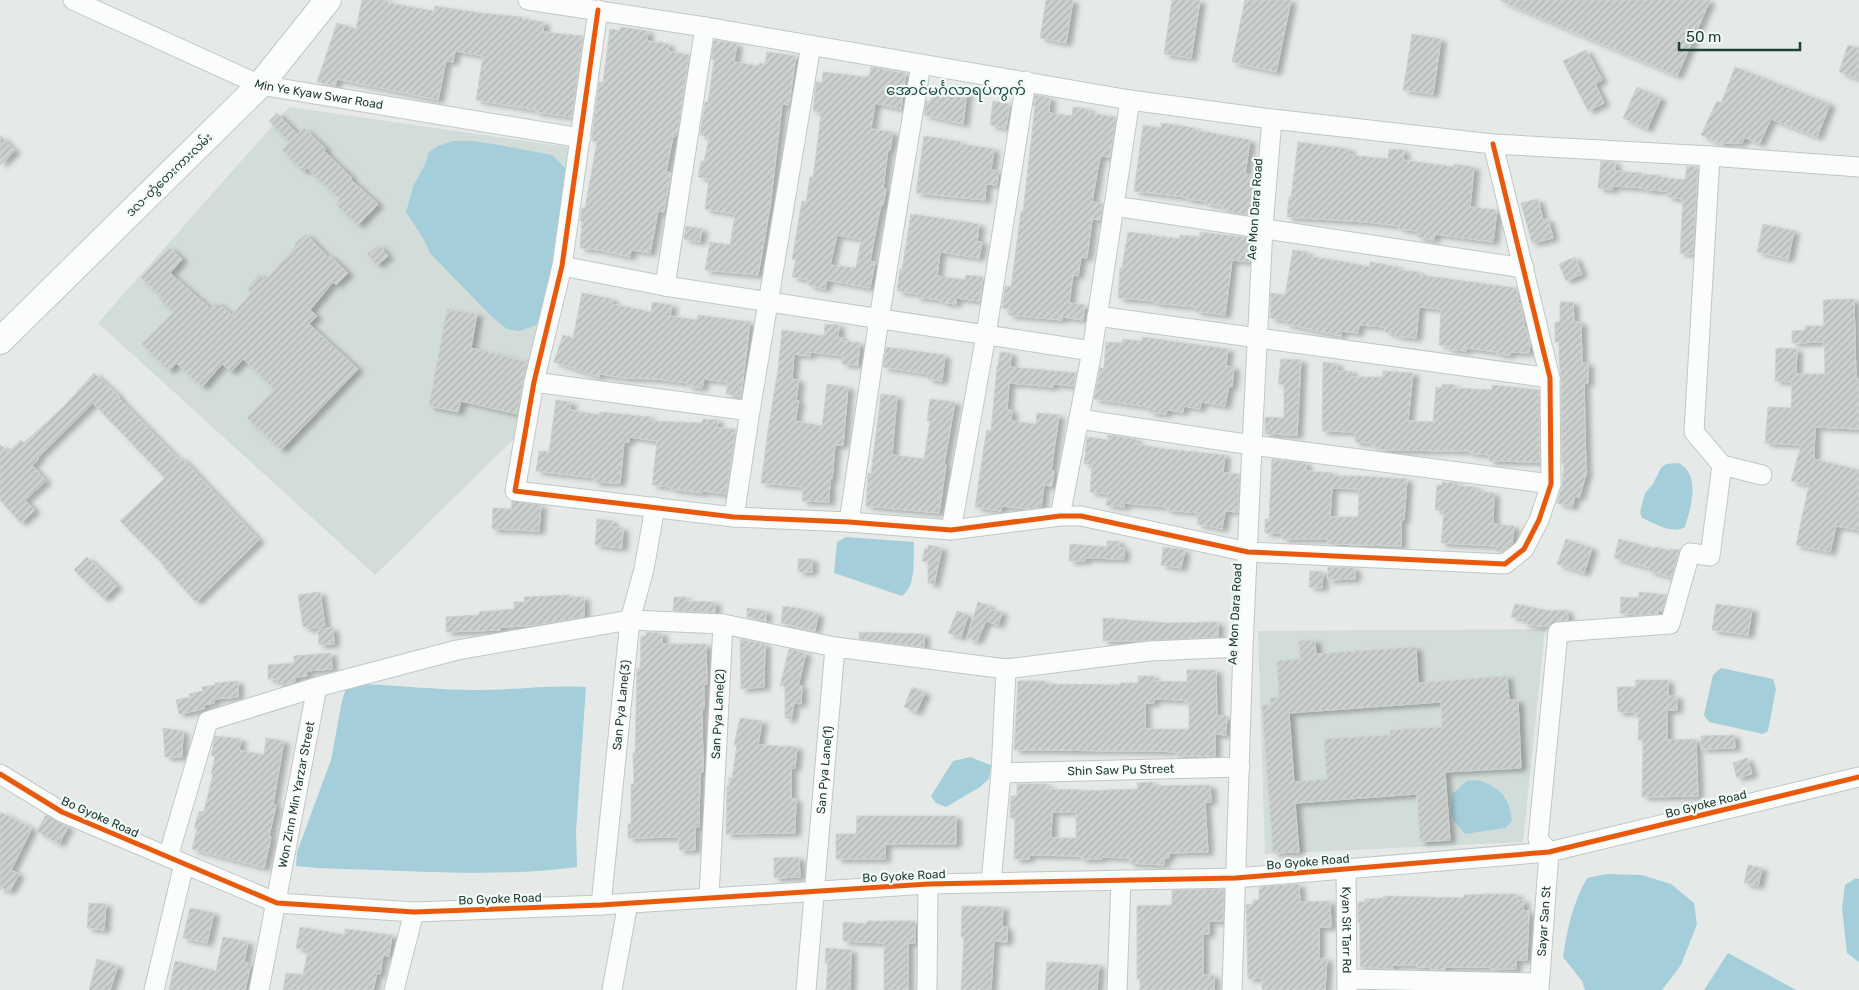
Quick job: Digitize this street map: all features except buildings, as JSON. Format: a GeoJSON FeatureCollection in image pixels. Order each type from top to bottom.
{"type":"FeatureCollection","features":[{"type":"Feature","properties":{"kind":"main road","name":"ဒလ-တွံတေးကားလမ်း"},"geometry":{"type":"LineString","coordinates":[[0,340],[260,85],[328,0]]}},
{"type":"Feature","properties":{"kind":"street","name":"Min Ye Kyaw Swar Road"},"geometry":{"type":"LineString","coordinates":[[73,0],[260,85],[581,138]]}},
{"type":"Feature","properties":{"kind":"street"},"geometry":{"type":"LineString","coordinates":[[528,0],[705,27],[1130,100],[1272,120],[1493,144],[1710,156],[1859,167]]}},
{"type":"Feature","properties":{"kind":"street"},"geometry":{"type":"LineString","coordinates":[[598,10],[562,266],[534,382],[515,491],[734,516],[951,530],[1060,516],[1081,516],[1248,552],[1505,564],[1524,549],[1538,520],[1551,484],[1550,378],[1493,144]]}},
{"type":"Feature","properties":{"kind":"street"},"geometry":{"type":"LineString","coordinates":[[665,286],[705,27]]}},
{"type":"Feature","properties":{"kind":"street"},"geometry":{"type":"LineString","coordinates":[[734,516],[811,45]]}},
{"type":"Feature","properties":{"kind":"street"},"geometry":{"type":"LineString","coordinates":[[849,522],[879,319],[921,64]]}},
{"type":"Feature","properties":{"kind":"street"},"geometry":{"type":"LineString","coordinates":[[951,530],[986,335],[1026,81]]}},
{"type":"Feature","properties":{"kind":"street"},"geometry":{"type":"LineString","coordinates":[[1060,516],[1092,351],[1130,100]]}},
{"type":"Feature","properties":{"kind":"street","name":"Ae Mon Dara Road"},"geometry":{"type":"LineString","coordinates":[[1232,990],[1243,647],[1252,445],[1263,227],[1272,120]]}},
{"type":"Feature","properties":{"kind":"street"},"geometry":{"type":"LineString","coordinates":[[1710,156],[1694,432],[1722,465],[1762,475]]}},
{"type":"Feature","properties":{"kind":"street"},"geometry":{"type":"LineString","coordinates":[[1114,206],[1263,227],[1524,268]]}},
{"type":"Feature","properties":{"kind":"street"},"geometry":{"type":"LineString","coordinates":[[562,266],[665,286],[1092,351]]}},
{"type":"Feature","properties":{"kind":"street"},"geometry":{"type":"LineString","coordinates":[[1097,316],[1550,378]]}},
{"type":"Feature","properties":{"kind":"street"},"geometry":{"type":"LineString","coordinates":[[534,382],[750,411]]}},
{"type":"Feature","properties":{"kind":"street"},"geometry":{"type":"LineString","coordinates":[[1079,419],[1252,445],[1551,484]]}},
{"type":"Feature","properties":{"kind":"street"},"geometry":{"type":"LineString","coordinates":[[1550,852],[1538,839],[1558,632],[1670,624],[1690,553],[1710,556],[1722,465]]}},
{"type":"Feature","properties":{"kind":"street","name":"San Pya Lane(3)"},"geometry":{"type":"LineString","coordinates":[[601,905],[630,620],[644,569],[655,507]]}},
{"type":"Feature","properties":{"kind":"street"},"geometry":{"type":"LineString","coordinates":[[154,990],[176,861],[208,721],[317,687],[457,650],[630,620],[723,624],[835,647],[1006,669],[1150,650],[1243,647]]}},
{"type":"Feature","properties":{"kind":"street","name":"San Pya Lane(2)"},"geometry":{"type":"LineString","coordinates":[[709,897],[723,624]]}},
{"type":"Feature","properties":{"kind":"street","name":"San Pya Lane(1)"},"geometry":{"type":"LineString","coordinates":[[806,990],[835,647]]}},
{"type":"Feature","properties":{"kind":"street"},"geometry":{"type":"LineString","coordinates":[[991,883],[1002,773],[1006,669]]}},
{"type":"Feature","properties":{"kind":"street","name":"Won Zinn Min Yarzar Street"},"geometry":{"type":"LineString","coordinates":[[259,990],[317,687]]}},
{"type":"Feature","properties":{"kind":"street","name":"Shin Saw Pu Street"},"geometry":{"type":"LineString","coordinates":[[1002,773],[1240,767]]}},
{"type":"Feature","properties":{"kind":"street","name":"Bo Gyoke Road"},"geometry":{"type":"LineString","coordinates":[[0,774],[62,812],[277,903],[414,912],[601,905],[928,884],[1236,878],[1550,852],[1859,777]]}},
{"type":"Feature","properties":{"kind":"street","name":"Sayar San St"},"geometry":{"type":"LineString","coordinates":[[1539,986],[1550,852]]}},
{"type":"Feature","properties":{"kind":"street","name":"Kyan Sit Tarr Rd"},"geometry":{"type":"LineString","coordinates":[[1346,869],[1347,984]]}},
{"type":"Feature","properties":{"kind":"street"},"geometry":{"type":"LineString","coordinates":[[1116,990],[1120,880]]}},
{"type":"Feature","properties":{"kind":"street"},"geometry":{"type":"LineString","coordinates":[[927,990],[928,884]]}},
{"type":"Feature","properties":{"kind":"street"},"geometry":{"type":"LineString","coordinates":[[612,990],[628,903]]}},
{"type":"Feature","properties":{"kind":"street"},"geometry":{"type":"LineString","coordinates":[[394,990],[414,912]]}},
{"type":"Feature","properties":{"kind":"street"},"geometry":{"type":"LineString","coordinates":[[1347,984],[1539,986]]}},
{"type":"Feature","properties":{"kind":"shaded area"},"geometry":{"type":"Polygon","coordinates":[[[289,107],[574,148],[522,431],[375,575],[98,323],[289,107]]]}},
{"type":"Feature","properties":{"kind":"shaded area"},"geometry":{"type":"Polygon","coordinates":[[[1545,629],[1523,842],[1265,854],[1258,631],[1545,629]]]}},
{"type":"Feature","properties":{"kind":"water"},"geometry":{"type":"Polygon","coordinates":[[[453,141],[472,141],[552,155],[566,169],[568,183],[546,305],[536,325],[520,331],[507,329],[491,316],[430,253],[423,238],[406,212],[414,184],[424,167],[429,152],[438,146],[453,141]]]}},
{"type":"Feature","properties":{"kind":"water"},"geometry":{"type":"Polygon","coordinates":[[[1679,463],[1690,476],[1692,501],[1685,527],[1675,530],[1642,518],[1640,512],[1645,493],[1653,484],[1661,468],[1666,464],[1679,463]]]}},
{"type":"Feature","properties":{"kind":"water"},"geometry":{"type":"Polygon","coordinates":[[[846,537],[914,542],[912,579],[907,591],[902,596],[834,573],[837,542],[846,537]]]}},
{"type":"Feature","properties":{"kind":"water"},"geometry":{"type":"Polygon","coordinates":[[[1721,668],[1773,679],[1776,689],[1768,731],[1763,734],[1709,722],[1704,715],[1713,675],[1721,668]]]}},
{"type":"Feature","properties":{"kind":"water"},"geometry":{"type":"Polygon","coordinates":[[[358,684],[476,690],[586,687],[576,832],[577,867],[555,870],[468,873],[296,866],[297,852],[331,760],[346,688],[358,684]]]}},
{"type":"Feature","properties":{"kind":"water"},"geometry":{"type":"Polygon","coordinates":[[[970,757],[991,765],[989,779],[980,787],[946,807],[936,803],[931,796],[953,761],[970,757]]]}},
{"type":"Feature","properties":{"kind":"water"},"geometry":{"type":"Polygon","coordinates":[[[1478,780],[1493,786],[1502,794],[1509,806],[1512,821],[1505,828],[1465,834],[1452,816],[1452,794],[1467,781],[1478,780]]]}},
{"type":"Feature","properties":{"kind":"water"},"geometry":{"type":"Polygon","coordinates":[[[1607,874],[1642,875],[1671,884],[1694,903],[1697,924],[1681,965],[1662,990],[1585,990],[1582,981],[1563,957],[1571,916],[1582,887],[1587,878],[1607,874]]]}},
{"type":"Feature","properties":{"kind":"water"},"geometry":{"type":"Polygon","coordinates":[[[1856,878],[1859,879],[1859,962],[1847,953],[1842,908],[1845,885],[1856,878]]]}},
{"type":"Feature","properties":{"kind":"water"},"geometry":{"type":"Polygon","coordinates":[[[1728,953],[1796,990],[1704,990],[1728,953]]]}},
{"type":"Feature","properties":{"kind":"cycle path"},"geometry":{"type":"LineString","coordinates":[[598,10],[562,266],[534,382],[515,491],[734,517],[849,522],[951,530],[1060,516],[1081,516],[1248,552],[1505,564],[1524,549],[1539,520],[1551,484],[1550,378],[1493,144]]}},
{"type":"Feature","properties":{"kind":"cycle path"},"geometry":{"type":"LineString","coordinates":[[0,774],[62,812],[277,903],[414,912],[601,905],[928,884],[1236,878],[1549,852],[1859,777]]}},
{"type":"Feature","properties":{"kind":"district","name":"အောင်မင်္ဂလာရပ်ကွက်"},"geometry":{"type":"Point","coordinates":[956,90]}}]}
